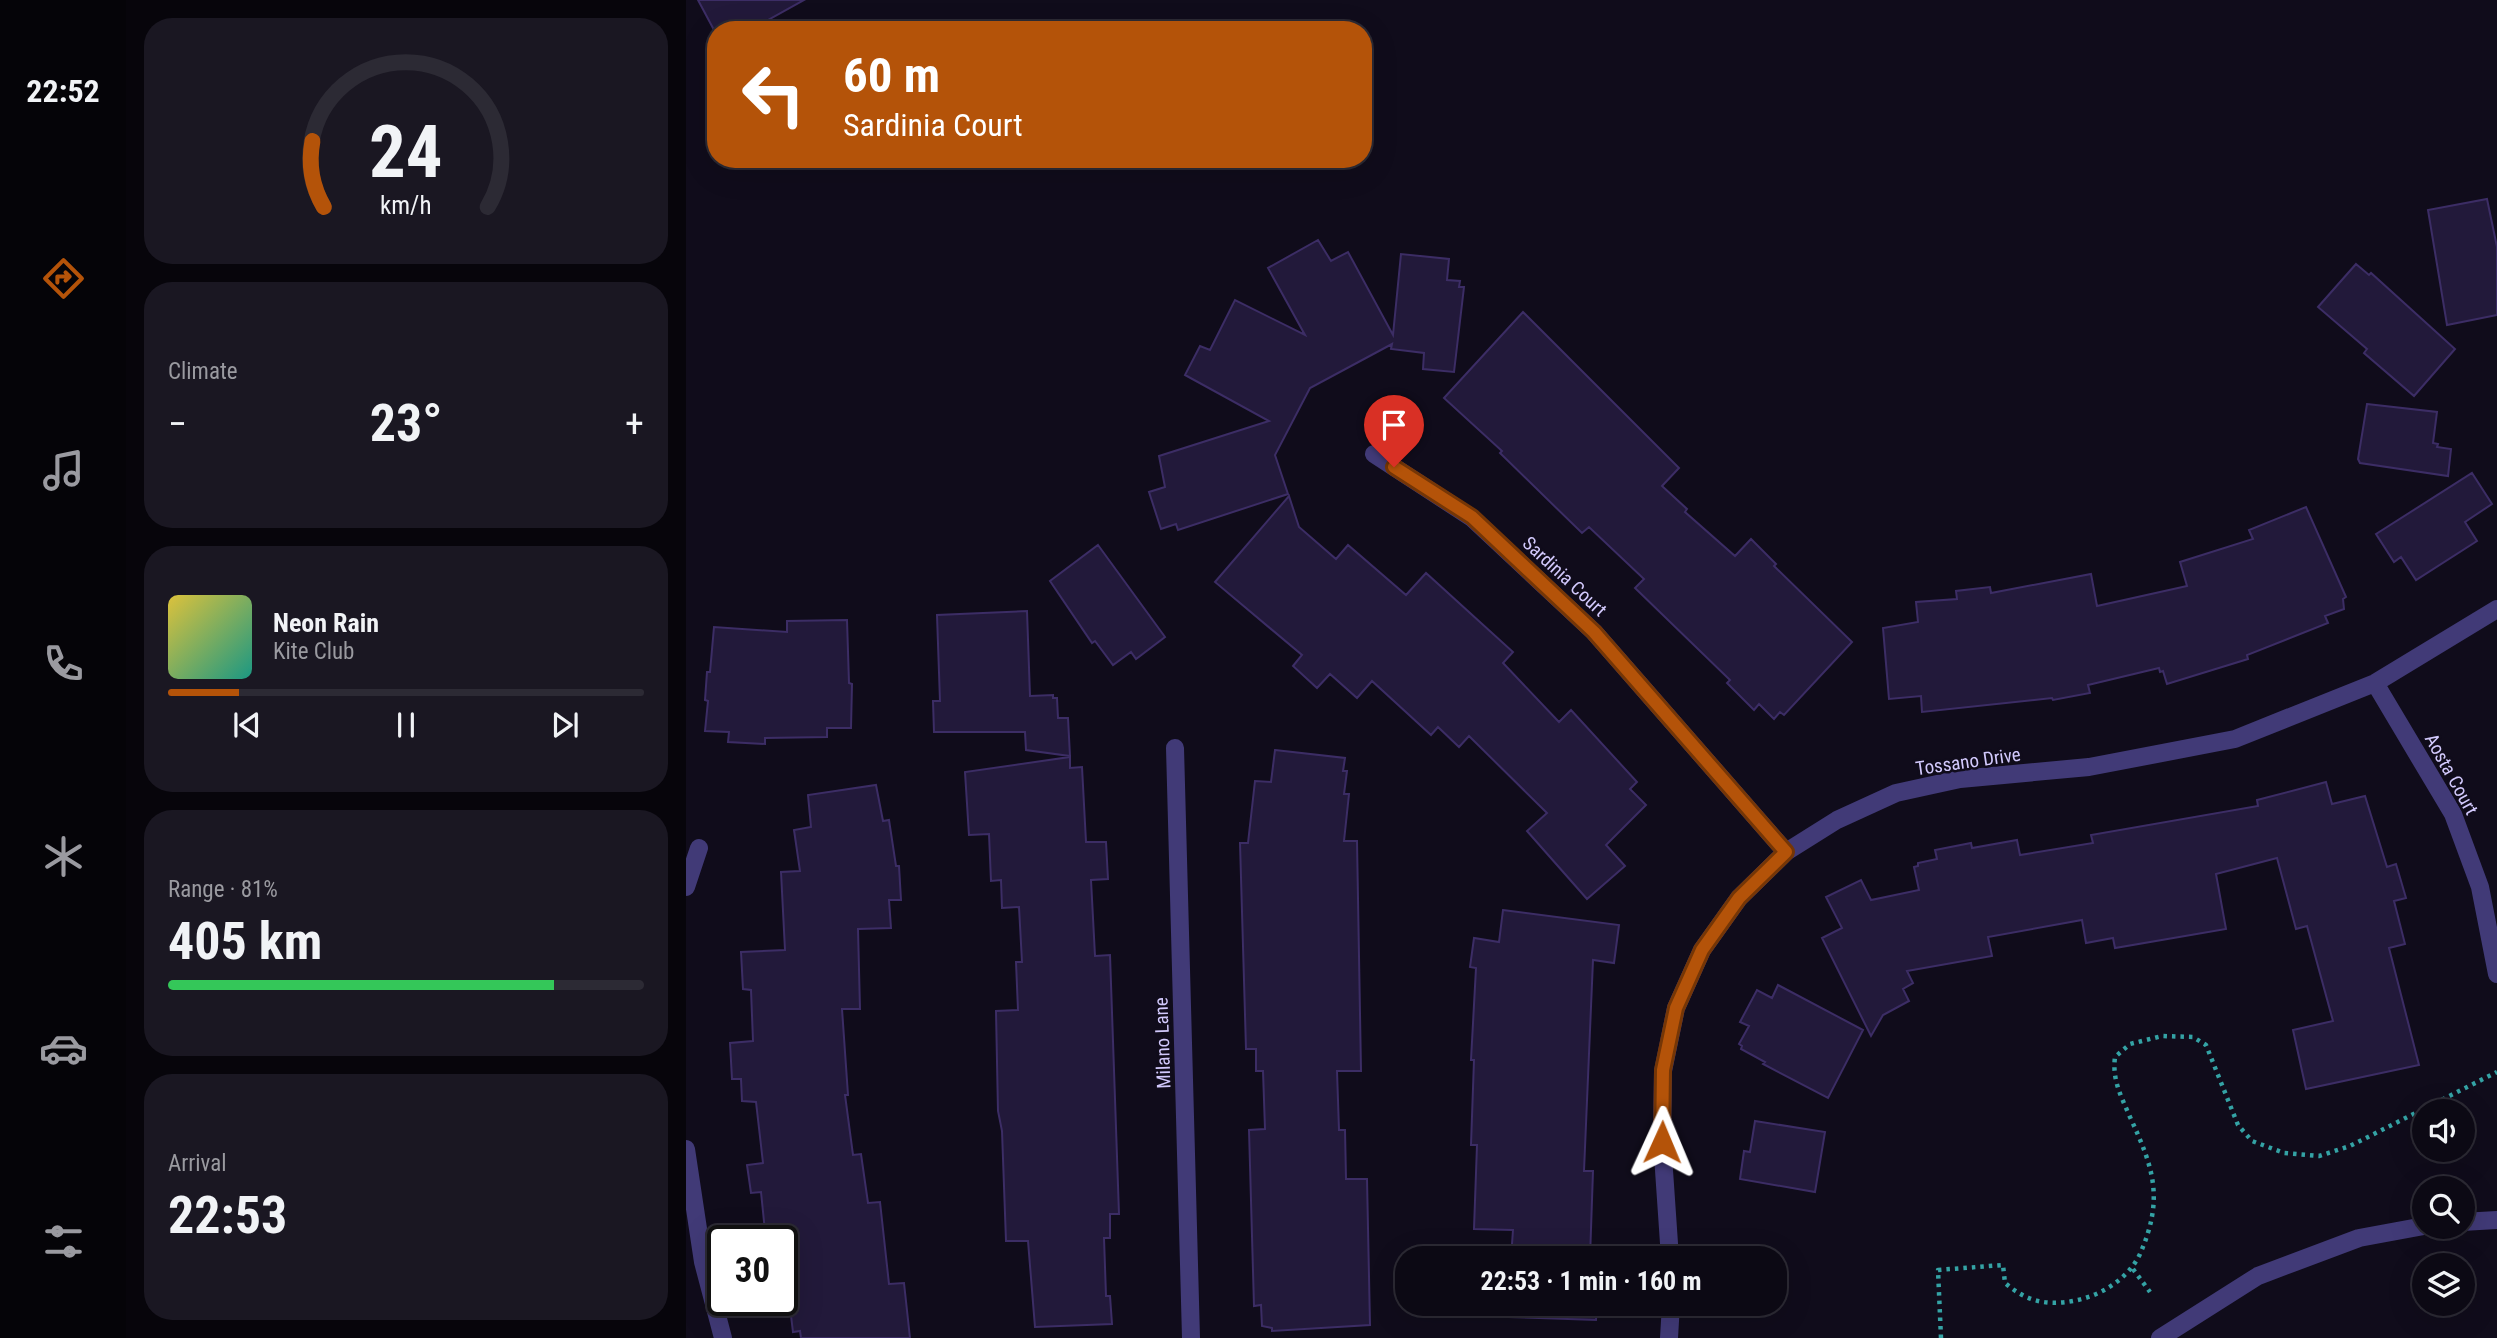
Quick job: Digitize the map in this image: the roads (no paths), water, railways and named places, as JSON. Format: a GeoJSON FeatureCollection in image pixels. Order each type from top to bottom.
{"type":"FeatureCollection","features":[{"type":"Feature","properties":{"kind":"street","name":"Sardinia Court"},"geometry":{"type":"LineString","coordinates":[[1374,454],[1472,517],[1594,632],[1786,852]]}},
{"type":"Feature","properties":{"kind":"street","name":"Tossano Drive"},"geometry":{"type":"LineString","coordinates":[[1669,1246],[1662,1142],[1663,1070],[1676,1008],[1702,950],[1731,909],[1786,852],[1837,820],[1896,793],[1960,779],[2089,768],[2235,739],[2375,683],[2497,609]]}},
{"type":"Feature","properties":{"kind":"street","name":"Aosta Court"},"geometry":{"type":"LineString","coordinates":[[2375,683],[2453,814],[2480,887],[2497,974]]}},
{"type":"Feature","properties":{"kind":"street","name":"Milano Lane"},"geometry":{"type":"LineString","coordinates":[[1175,748],[1191,1338]]}},
{"type":"Feature","properties":{"kind":"street"},"geometry":{"type":"LineString","coordinates":[[686,887],[699,848]]}},
{"type":"Feature","properties":{"kind":"street"},"geometry":{"type":"LineString","coordinates":[[686,1149],[703,1262],[723,1338]]}},
{"type":"Feature","properties":{"kind":"street"},"geometry":{"type":"LineString","coordinates":[[2475,1221],[2497,1220]]}},
{"type":"Feature","properties":{"kind":"street"},"geometry":{"type":"LineString","coordinates":[[2160,1338],[2258,1276],[2360,1238],[2412,1228]]}},
{"type":"Feature","properties":{"kind":"street"},"geometry":{"type":"LineString","coordinates":[[1669,1338],[1670,1316]]}}]}
